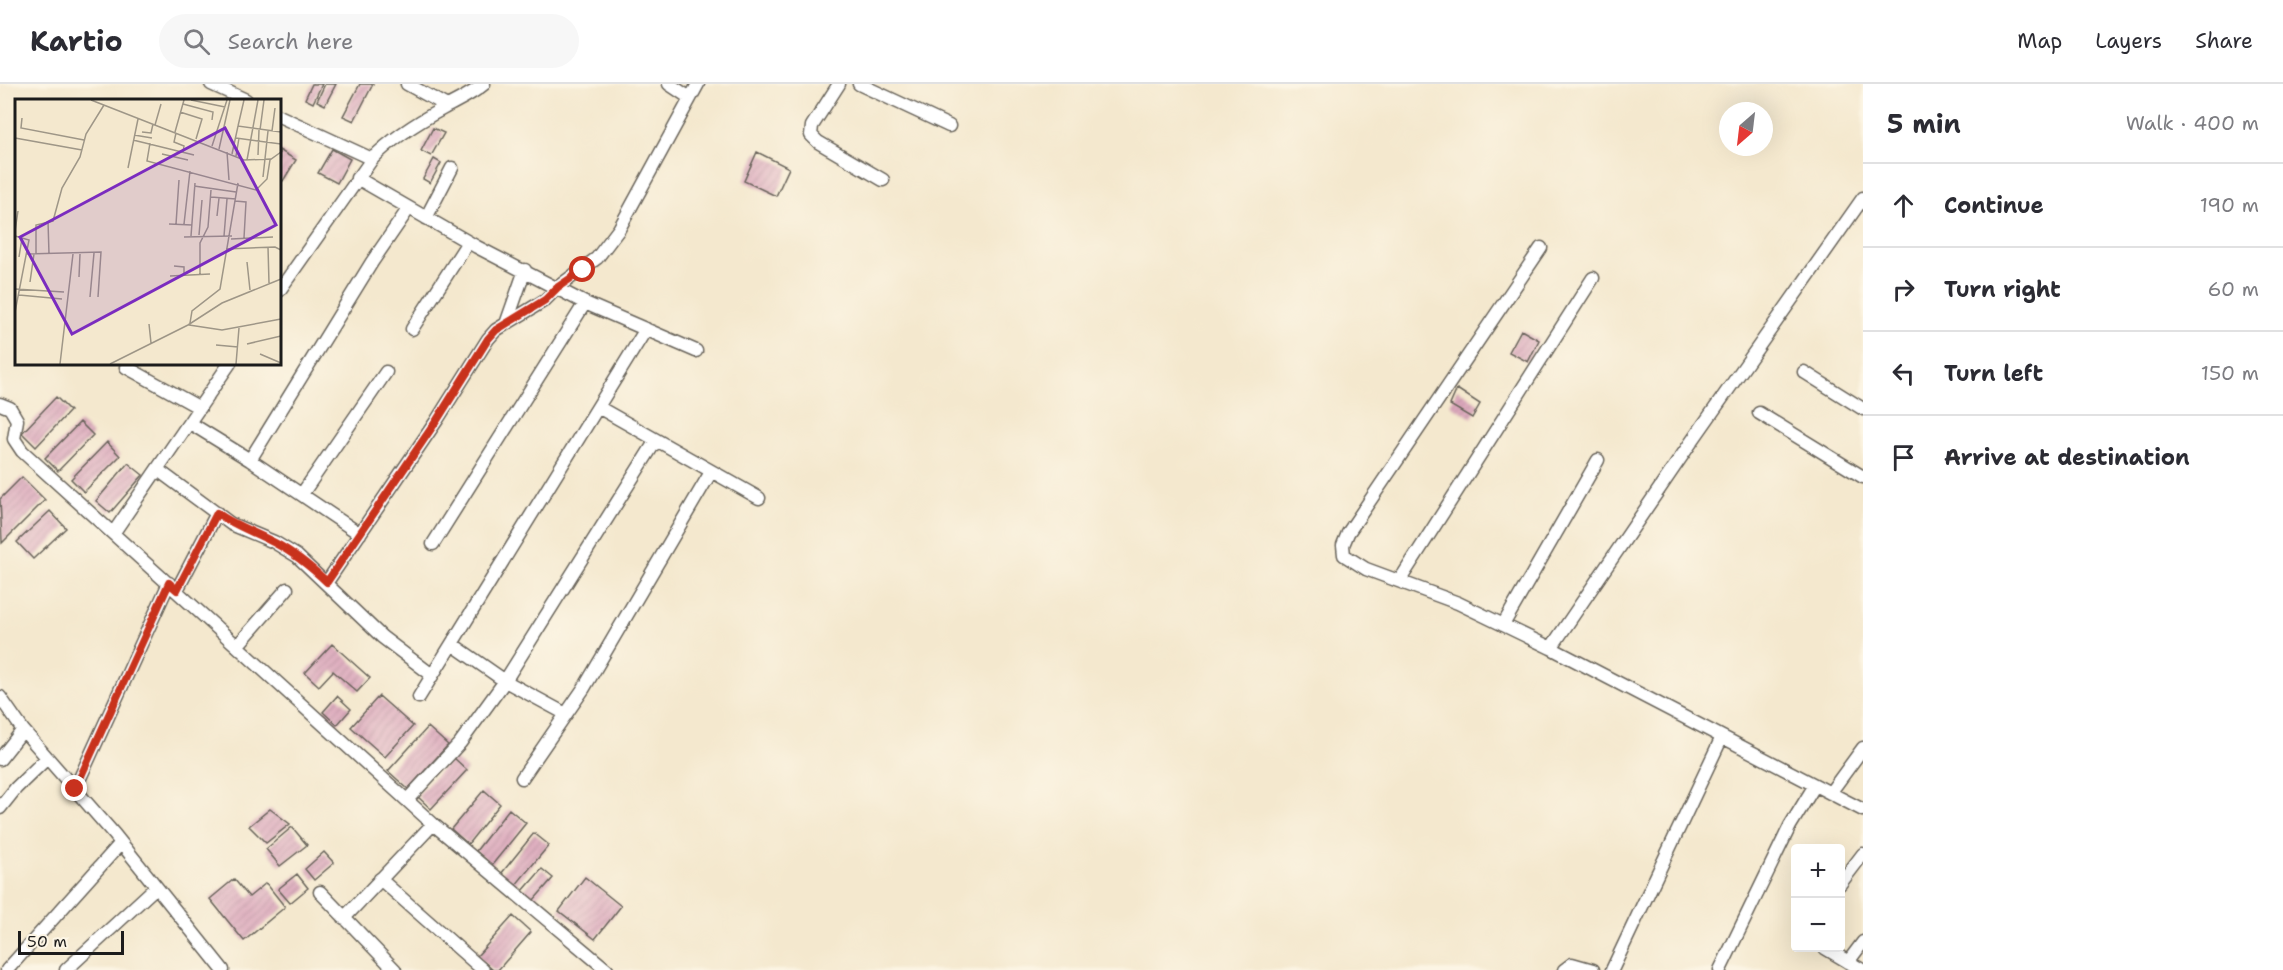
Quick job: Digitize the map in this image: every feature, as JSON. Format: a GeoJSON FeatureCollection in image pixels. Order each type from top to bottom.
{"type":"FeatureCollection","features":[{"type":"Feature","properties":{"kind":"street"},"geometry":{"type":"LineString","coordinates":[[210,84],[244,99]]}},
{"type":"Feature","properties":{"kind":"street"},"geometry":{"type":"LineString","coordinates":[[407,84],[447,106]]}},
{"type":"Feature","properties":{"kind":"street"},"geometry":{"type":"LineString","coordinates":[[280,290],[357,178],[388,142],[447,106],[473,94],[484,84]]}},
{"type":"Feature","properties":{"kind":"street"},"geometry":{"type":"LineString","coordinates":[[669,84],[690,98]]}},
{"type":"Feature","properties":{"kind":"street"},"geometry":{"type":"LineString","coordinates":[[327,582],[437,420],[488,339],[506,324],[545,300],[558,287],[583,270],[606,248],[619,229],[698,84]]}},
{"type":"Feature","properties":{"kind":"street"},"geometry":{"type":"LineString","coordinates":[[839,84],[813,126],[811,135],[818,142],[883,180]]}},
{"type":"Feature","properties":{"kind":"street"},"geometry":{"type":"LineString","coordinates":[[859,84],[949,126]]}},
{"type":"Feature","properties":{"kind":"street"},"geometry":{"type":"LineString","coordinates":[[280,116],[372,159]]}},
{"type":"Feature","properties":{"kind":"street"},"geometry":{"type":"LineString","coordinates":[[426,218],[452,168]]}},
{"type":"Feature","properties":{"kind":"street"},"geometry":{"type":"LineString","coordinates":[[357,178],[468,242],[585,303],[696,351]]}},
{"type":"Feature","properties":{"kind":"street"},"geometry":{"type":"LineString","coordinates":[[1551,648],[1692,441],[1863,198]]}},
{"type":"Feature","properties":{"kind":"street"},"geometry":{"type":"LineString","coordinates":[[250,460],[372,262],[409,208]]}},
{"type":"Feature","properties":{"kind":"street"},"geometry":{"type":"LineString","coordinates":[[412,329],[468,242]]}},
{"type":"Feature","properties":{"kind":"street"},"geometry":{"type":"LineString","coordinates":[[1541,248],[1348,533],[1343,545],[1344,555],[1351,561],[1400,580],[1551,648],[1863,810]]}},
{"type":"Feature","properties":{"kind":"street"},"geometry":{"type":"LineString","coordinates":[[506,324],[525,270]]}},
{"type":"Feature","properties":{"kind":"street"},"geometry":{"type":"LineString","coordinates":[[1400,580],[1593,278]]}},
{"type":"Feature","properties":{"kind":"street"},"geometry":{"type":"LineString","coordinates":[[433,544],[585,303]]}},
{"type":"Feature","properties":{"kind":"street"},"geometry":{"type":"LineString","coordinates":[[419,697],[646,329]]}},
{"type":"Feature","properties":{"kind":"street"},"geometry":{"type":"LineString","coordinates":[[128,364],[126,367],[200,408]]}},
{"type":"Feature","properties":{"kind":"street"},"geometry":{"type":"LineString","coordinates":[[114,532],[229,364]]}},
{"type":"Feature","properties":{"kind":"street"},"geometry":{"type":"LineString","coordinates":[[302,494],[386,372]]}},
{"type":"Feature","properties":{"kind":"street"},"geometry":{"type":"LineString","coordinates":[[1804,372],[1863,409]]}},
{"type":"Feature","properties":{"kind":"street"},"geometry":{"type":"LineString","coordinates":[[0,404],[10,408],[17,420],[14,439],[22,451],[114,532],[433,824],[607,970]]}},
{"type":"Feature","properties":{"kind":"street"},"geometry":{"type":"LineString","coordinates":[[598,407],[655,442],[759,498]]}},
{"type":"Feature","properties":{"kind":"street"},"geometry":{"type":"LineString","coordinates":[[1759,413],[1863,477]]}},
{"type":"Feature","properties":{"kind":"street"},"geometry":{"type":"LineString","coordinates":[[190,423],[250,460],[360,534]]}},
{"type":"Feature","properties":{"kind":"street"},"geometry":{"type":"LineString","coordinates":[[407,800],[460,743],[505,681],[655,442]]}},
{"type":"Feature","properties":{"kind":"street"},"geometry":{"type":"LineString","coordinates":[[1503,625],[1598,460]]}},
{"type":"Feature","properties":{"kind":"street"},"geometry":{"type":"LineString","coordinates":[[158,470],[231,524],[273,542],[297,556],[327,582],[382,637],[432,675]]}},
{"type":"Feature","properties":{"kind":"street"},"geometry":{"type":"LineString","coordinates":[[522,778],[566,714],[711,472]]}},
{"type":"Feature","properties":{"kind":"street"},"geometry":{"type":"LineString","coordinates":[[75,789],[173,586],[217,513]]}},
{"type":"Feature","properties":{"kind":"street"},"geometry":{"type":"LineString","coordinates":[[238,645],[287,589]]}},
{"type":"Feature","properties":{"kind":"street"},"geometry":{"type":"LineString","coordinates":[[452,644],[505,681],[566,714]]}},
{"type":"Feature","properties":{"kind":"street"},"geometry":{"type":"LineString","coordinates":[[0,697],[23,730],[121,843],[223,970]]}},
{"type":"Feature","properties":{"kind":"street"},"geometry":{"type":"LineString","coordinates":[[0,759],[23,730]]}},
{"type":"Feature","properties":{"kind":"street"},"geometry":{"type":"LineString","coordinates":[[1612,970],[1722,737]]}},
{"type":"Feature","properties":{"kind":"street"},"geometry":{"type":"LineString","coordinates":[[1830,793],[1863,748]]}},
{"type":"Feature","properties":{"kind":"street"},"geometry":{"type":"LineString","coordinates":[[0,808],[16,788],[47,758]]}},
{"type":"Feature","properties":{"kind":"street"},"geometry":{"type":"LineString","coordinates":[[1720,970],[1790,826],[1815,785]]}},
{"type":"Feature","properties":{"kind":"street"},"geometry":{"type":"LineString","coordinates":[[344,918],[433,824]]}},
{"type":"Feature","properties":{"kind":"street"},"geometry":{"type":"LineString","coordinates":[[7,970],[121,843]]}},
{"type":"Feature","properties":{"kind":"street"},"geometry":{"type":"LineString","coordinates":[[1845,877],[1863,854]]}},
{"type":"Feature","properties":{"kind":"street"},"geometry":{"type":"LineString","coordinates":[[380,879],[483,970]]}},
{"type":"Feature","properties":{"kind":"street"},"geometry":{"type":"LineString","coordinates":[[66,970],[156,887]]}},
{"type":"Feature","properties":{"kind":"street"},"geometry":{"type":"LineString","coordinates":[[320,892],[387,967]]}},
{"type":"Feature","properties":{"kind":"street"},"geometry":{"type":"LineString","coordinates":[[1848,962],[1863,942]]}},
{"type":"Feature","properties":{"kind":"street"},"geometry":{"type":"LineString","coordinates":[[1832,952],[1862,970]]}},
{"type":"Feature","properties":{"kind":"street"},"geometry":{"type":"LineString","coordinates":[[1564,970],[1572,964],[1593,970]]}},
{"type":"Feature","properties":{"kind":"building"},"geometry":{"type":"Polygon","coordinates":[[[312,84],[322,84],[313,103],[305,99],[312,84]]]}},
{"type":"Feature","properties":{"kind":"building"},"geometry":{"type":"Polygon","coordinates":[[[325,84],[336,84],[325,105],[317,101],[325,84]]]}},
{"type":"Feature","properties":{"kind":"building"},"geometry":{"type":"Polygon","coordinates":[[[360,84],[373,84],[354,121],[343,116],[360,84]]]}},
{"type":"Feature","properties":{"kind":"building"},"geometry":{"type":"Polygon","coordinates":[[[433,128],[444,133],[431,156],[421,151],[433,128]]]}},
{"type":"Feature","properties":{"kind":"building"},"geometry":{"type":"Polygon","coordinates":[[[332,149],[350,159],[337,183],[318,173],[332,149]]]}},
{"type":"Feature","properties":{"kind":"building"},"geometry":{"type":"Polygon","coordinates":[[[280,151],[296,160],[283,181],[280,179],[280,151]]]}},
{"type":"Feature","properties":{"kind":"building"},"geometry":{"type":"Polygon","coordinates":[[[757,152],[789,168],[776,196],[744,181],[757,152]]]}},
{"type":"Feature","properties":{"kind":"building"},"geometry":{"type":"Polygon","coordinates":[[[434,159],[441,163],[430,183],[423,179],[434,159]]]}},
{"type":"Feature","properties":{"kind":"building"},"geometry":{"type":"Polygon","coordinates":[[[1521,330],[1539,340],[1528,362],[1509,352],[1521,330]]]}},
{"type":"Feature","properties":{"kind":"building"},"geometry":{"type":"Polygon","coordinates":[[[1457,389],[1480,404],[1472,418],[1450,405],[1457,389]]]}},
{"type":"Feature","properties":{"kind":"building"},"geometry":{"type":"Polygon","coordinates":[[[56,397],[70,411],[36,447],[22,433],[56,397]]]}},
{"type":"Feature","properties":{"kind":"building"},"geometry":{"type":"Polygon","coordinates":[[[80,422],[93,435],[58,471],[45,458],[80,422]]]}},
{"type":"Feature","properties":{"kind":"building"},"geometry":{"type":"Polygon","coordinates":[[[107,442],[120,456],[84,492],[71,479],[107,442]]]}},
{"type":"Feature","properties":{"kind":"building"},"geometry":{"type":"Polygon","coordinates":[[[128,463],[143,475],[110,513],[96,501],[128,463]]]}},
{"type":"Feature","properties":{"kind":"building"},"geometry":{"type":"Polygon","coordinates":[[[22,477],[45,500],[2,543],[0,499],[22,477]]]}},
{"type":"Feature","properties":{"kind":"building"},"geometry":{"type":"Polygon","coordinates":[[[50,511],[66,528],[33,559],[17,542],[50,511]]]}},
{"type":"Feature","properties":{"kind":"building"},"geometry":{"type":"Polygon","coordinates":[[[332,644],[370,678],[357,692],[333,671],[319,686],[305,673],[332,644]]]}},
{"type":"Feature","properties":{"kind":"building"},"geometry":{"type":"Polygon","coordinates":[[[337,696],[351,709],[337,725],[323,712],[337,696]]]}},
{"type":"Feature","properties":{"kind":"building"},"geometry":{"type":"Polygon","coordinates":[[[379,696],[413,726],[385,757],[351,727],[379,696]]]}},
{"type":"Feature","properties":{"kind":"building"},"geometry":{"type":"Polygon","coordinates":[[[428,727],[448,745],[408,789],[388,771],[428,727]]]}},
{"type":"Feature","properties":{"kind":"building"},"geometry":{"type":"Polygon","coordinates":[[[453,757],[467,770],[431,809],[417,796],[453,757]]]}},
{"type":"Feature","properties":{"kind":"building"},"geometry":{"type":"Polygon","coordinates":[[[484,790],[500,804],[468,844],[451,829],[484,790]]]}},
{"type":"Feature","properties":{"kind":"building"},"geometry":{"type":"Polygon","coordinates":[[[270,809],[290,824],[266,843],[249,826],[270,809]]]}},
{"type":"Feature","properties":{"kind":"building"},"geometry":{"type":"Polygon","coordinates":[[[509,809],[526,823],[492,865],[476,851],[509,809]]]}},
{"type":"Feature","properties":{"kind":"building"},"geometry":{"type":"Polygon","coordinates":[[[292,827],[307,845],[280,866],[266,849],[292,827]]]}},
{"type":"Feature","properties":{"kind":"building"},"geometry":{"type":"Polygon","coordinates":[[[534,833],[549,845],[515,886],[501,874],[534,833]]]}},
{"type":"Feature","properties":{"kind":"building"},"geometry":{"type":"Polygon","coordinates":[[[324,852],[334,863],[314,880],[305,869],[324,852]]]}},
{"type":"Feature","properties":{"kind":"building"},"geometry":{"type":"Polygon","coordinates":[[[542,869],[553,878],[533,901],[522,892],[542,869]]]}},
{"type":"Feature","properties":{"kind":"building"},"geometry":{"type":"Polygon","coordinates":[[[297,874],[308,888],[290,903],[278,889],[297,874]]]}},
{"type":"Feature","properties":{"kind":"building"},"geometry":{"type":"Polygon","coordinates":[[[585,877],[621,906],[595,939],[559,911],[585,877]]]}},
{"type":"Feature","properties":{"kind":"building"},"geometry":{"type":"Polygon","coordinates":[[[234,879],[249,897],[266,883],[285,907],[244,941],[210,899],[234,879]]]}},
{"type":"Feature","properties":{"kind":"building"},"geometry":{"type":"Polygon","coordinates":[[[513,916],[531,932],[498,970],[493,970],[477,956],[513,916]]]}},
{"type":"Feature","properties":{"kind":"route"},"geometry":{"type":"LineString","coordinates":[[75,789],[169,583],[177,590],[217,513],[231,524],[273,542],[297,556],[327,582],[437,420],[488,339],[496,330],[545,300],[558,287],[583,270]]}}]}
